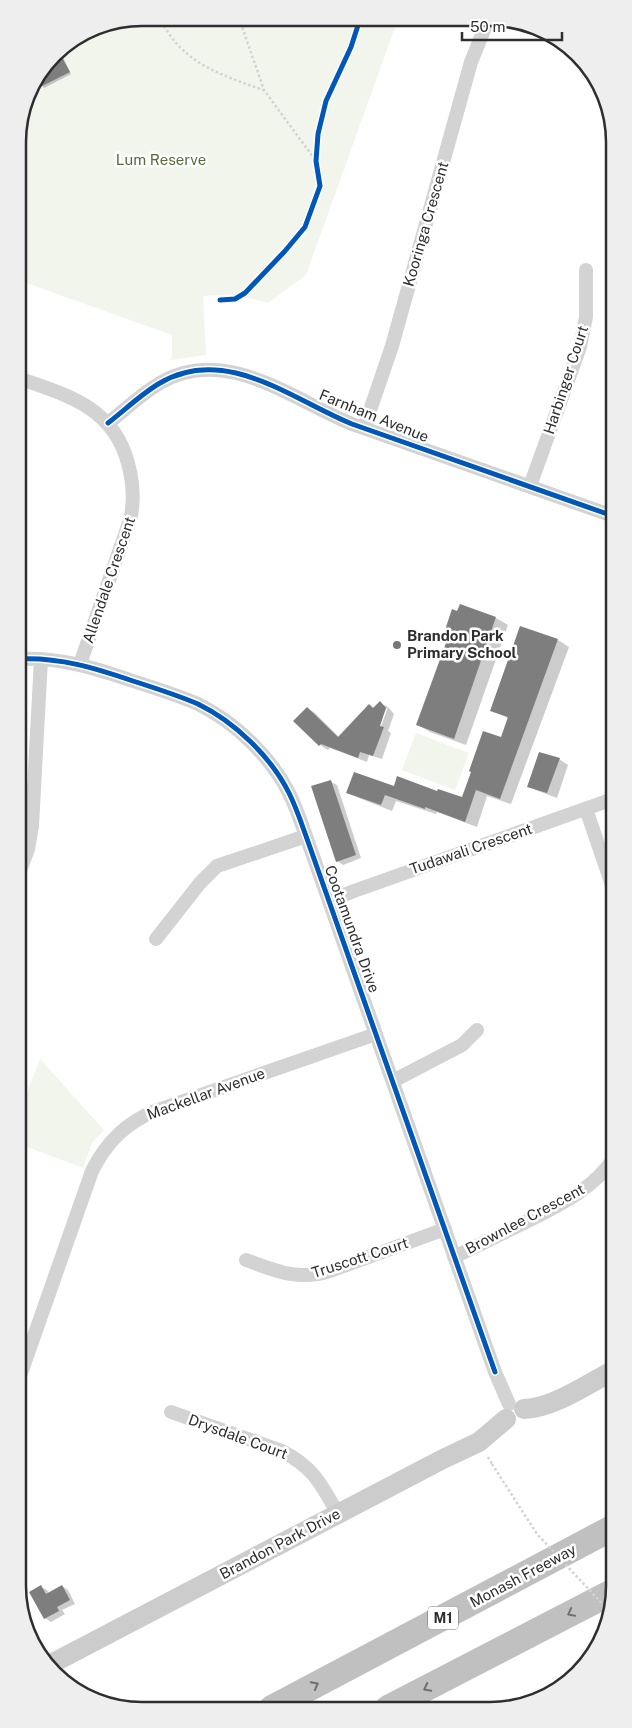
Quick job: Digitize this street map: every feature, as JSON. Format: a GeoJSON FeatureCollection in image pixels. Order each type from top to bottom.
{"type":"FeatureCollection","features":[{"type":"Feature","properties":{"kind":"highway","name":"Monash Freeway"},"geometry":{"type":"LineString","coordinates":[[283,1702],[606,1531]]}},
{"type":"Feature","properties":{"kind":"highway"},"geometry":{"type":"LineString","coordinates":[[400,1702],[606,1595]]}},
{"type":"Feature","properties":{"kind":"street","name":"Kooringa Crescent"},"geometry":{"type":"LineString","coordinates":[[364,428],[392,346],[471,62],[486,26]]}},
{"type":"Feature","properties":{"kind":"street","name":"Harbinger Court"},"geometry":{"type":"LineString","coordinates":[[530,486],[580,347],[586,317],[586,270]]}},
{"type":"Feature","properties":{"kind":"street","name":"Farnham Avenue"},"geometry":{"type":"LineString","coordinates":[[108,423],[161,382],[186,373],[206,370],[231,372],[278,387],[328,414],[364,428],[606,513]]}},
{"type":"Feature","properties":{"kind":"street","name":"Allendale Crescent"},"geometry":{"type":"LineString","coordinates":[[26,381],[66,394],[93,410],[108,423],[119,440],[127,458],[132,478],[133,507],[80,664]]}},
{"type":"Feature","properties":{"kind":"street","name":"Cootamundra Drive"},"geometry":{"type":"LineString","coordinates":[[26,659],[80,664],[180,697],[204,708],[250,742],[280,778],[289,792],[306,836],[495,1372],[513,1411]]}},
{"type":"Feature","properties":{"kind":"street"},"geometry":{"type":"LineString","coordinates":[[26,854],[32,826],[41,659]]}},
{"type":"Feature","properties":{"kind":"street","name":"Tudawali Crescent"},"geometry":{"type":"LineString","coordinates":[[329,901],[354,890],[606,802]]}},
{"type":"Feature","properties":{"kind":"street"},"geometry":{"type":"LineString","coordinates":[[586,809],[606,868]]}},
{"type":"Feature","properties":{"kind":"street"},"geometry":{"type":"LineString","coordinates":[[156,939],[200,883],[217,866],[306,836]]}},
{"type":"Feature","properties":{"kind":"street"},"geometry":{"type":"LineString","coordinates":[[393,1081],[462,1045],[477,1030]]}},
{"type":"Feature","properties":{"kind":"street","name":"Mackellar Avenue"},"geometry":{"type":"LineString","coordinates":[[26,1359],[92,1172],[103,1151],[118,1134],[137,1120],[155,1111],[376,1034]]}},
{"type":"Feature","properties":{"kind":"street","name":"Brownlee Crescent"},"geometry":{"type":"LineString","coordinates":[[454,1256],[547,1211],[583,1190],[606,1168]]}},
{"type":"Feature","properties":{"kind":"street","name":"Truscott Court"},"geometry":{"type":"LineString","coordinates":[[246,1260],[288,1274],[312,1276],[445,1229]]}},
{"type":"Feature","properties":{"kind":"street","name":"Brandon Park Drive"},"geometry":{"type":"LineString","coordinates":[[54,1661],[480,1442],[513,1411],[548,1405],[606,1374]]}},
{"type":"Feature","properties":{"kind":"street","name":"Drysdale Court"},"geometry":{"type":"LineString","coordinates":[[171,1412],[282,1451],[292,1457],[307,1467],[314,1475],[338,1514]]}},
{"type":"Feature","properties":{"kind":"path"},"geometry":{"type":"LineString","coordinates":[[164,26],[177,44],[199,62],[217,73],[264,90]]}},
{"type":"Feature","properties":{"kind":"path"},"geometry":{"type":"LineString","coordinates":[[242,26],[264,90],[316,161]]}},
{"type":"Feature","properties":{"kind":"path"},"geometry":{"type":"LineString","coordinates":[[317,152],[318,170]]}},
{"type":"Feature","properties":{"kind":"path"},"geometry":{"type":"LineString","coordinates":[[492,1464],[537,1534],[604,1606]]}},
{"type":"Feature","properties":{"kind":"green space","name":"Lum Reserve"},"geometry":{"type":"Polygon","coordinates":[[[395,26],[306,275],[268,303],[235,294],[203,296],[206,355],[170,360],[172,358],[172,335],[26,283],[26,135],[30,112],[35,98],[50,72],[60,60],[84,42],[112,30],[127,27],[395,26]]]}},
{"type":"Feature","properties":{"kind":"green space"},"geometry":{"type":"Polygon","coordinates":[[[416,733],[469,753],[455,790],[402,770],[416,733]]]}},
{"type":"Feature","properties":{"kind":"green space"},"geometry":{"type":"Polygon","coordinates":[[[40,1059],[104,1130],[92,1143],[83,1168],[26,1147],[26,1095],[40,1059]]]}},
{"type":"Feature","properties":{"kind":"building"},"geometry":{"type":"Polygon","coordinates":[[[62,58],[70,72],[41,87],[62,58]]]}},
{"type":"Feature","properties":{"kind":"building"},"geometry":{"type":"Polygon","coordinates":[[[460,604],[496,617],[454,739],[416,725],[450,632],[445,630],[452,609],[457,611],[460,604]]]}},
{"type":"Feature","properties":{"kind":"building"},"geometry":{"type":"Polygon","coordinates":[[[520,626],[558,639],[500,799],[476,790],[465,822],[385,795],[381,805],[346,793],[354,772],[394,786],[397,776],[437,791],[438,789],[462,797],[483,731],[501,737],[508,717],[490,711],[520,626]]]}},
{"type":"Feature","properties":{"kind":"building"},"geometry":{"type":"Polygon","coordinates":[[[380,701],[386,708],[380,726],[384,727],[373,756],[360,752],[358,758],[321,744],[319,746],[293,721],[307,707],[338,737],[369,704],[373,708],[380,701]]]}},
{"type":"Feature","properties":{"kind":"building"},"geometry":{"type":"Polygon","coordinates":[[[539,752],[560,758],[547,793],[527,787],[539,752]]]}},
{"type":"Feature","properties":{"kind":"building"},"geometry":{"type":"Polygon","coordinates":[[[331,780],[356,855],[336,862],[311,786],[331,780]]]}},
{"type":"Feature","properties":{"kind":"building"},"geometry":{"type":"Polygon","coordinates":[[[41,1585],[46,1594],[62,1585],[70,1600],[57,1607],[59,1611],[44,1619],[29,1592],[41,1585]]]}},
{"type":"Feature","properties":{"kind":"cycle path"},"geometry":{"type":"LineString","coordinates":[[220,300],[235,299],[245,293],[305,227],[320,186],[316,161],[318,134],[326,101],[351,47],[358,26]]}},
{"type":"Feature","properties":{"kind":"cycle path"},"geometry":{"type":"LineString","coordinates":[[108,423],[153,387],[184,373],[209,370],[234,373],[282,390],[352,424],[606,514]]}},
{"type":"Feature","properties":{"kind":"cycle path"},"geometry":{"type":"LineString","coordinates":[[26,659],[63,662],[91,668],[198,704],[225,720],[251,742],[272,766],[292,798],[495,1372]]}},
{"type":"Feature","properties":{"kind":"place","name":"Brandon Park Primary School"},"geometry":{"type":"Point","coordinates":[397,645]}}]}
